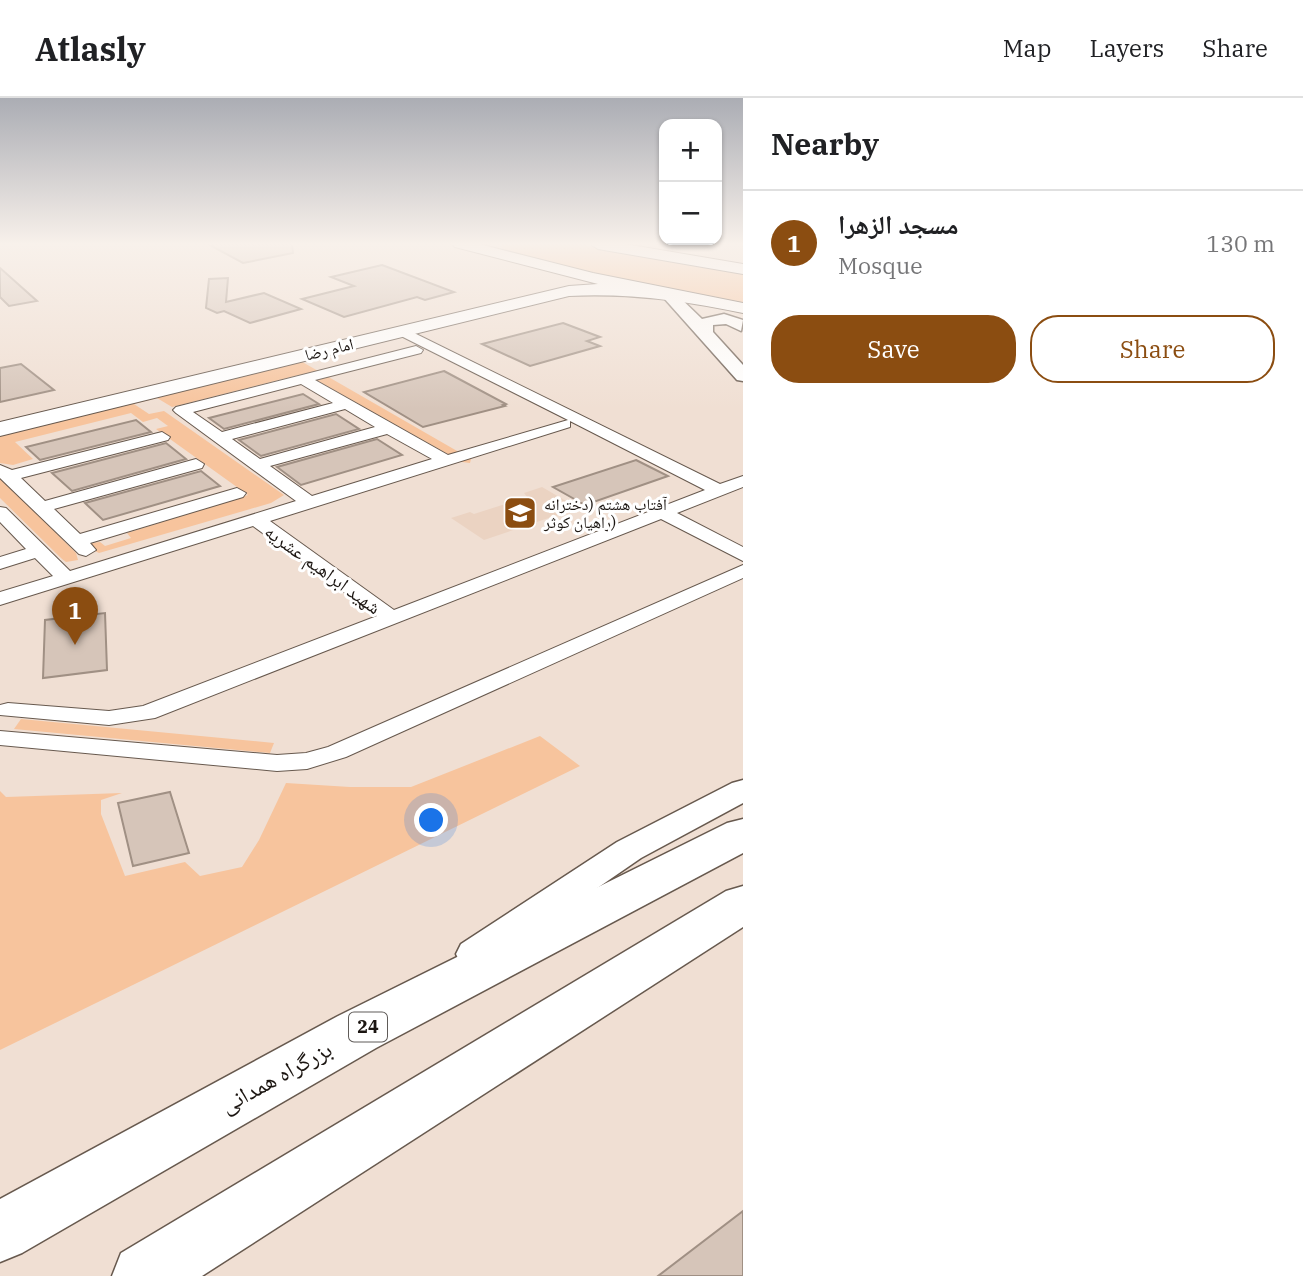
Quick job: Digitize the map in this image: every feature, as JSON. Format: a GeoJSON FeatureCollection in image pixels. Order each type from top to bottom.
{"type":"FeatureCollection","features":[{"type":"Feature","properties":{"kind":"highway","name":"بزرگراه همدانی"},"geometry":{"type":"LineString","coordinates":[[13,1223],[357,1032],[743,834]]}},
{"type":"Feature","properties":{"kind":"highway"},"geometry":{"type":"LineString","coordinates":[[144,1276],[743,904]]}},
{"type":"Feature","properties":{"kind":"main road","name":"امام رضا"},"geometry":{"type":"LineString","coordinates":[[0,429],[537,299]]}},
{"type":"Feature","properties":{"kind":"main road"},"geometry":{"type":"LineString","coordinates":[[692,299],[743,308]]}},
{"type":"Feature","properties":{"kind":"street"},"geometry":{"type":"LineString","coordinates":[[669,299],[705,332],[743,376]]}},
{"type":"Feature","properties":{"kind":"street"},"geometry":{"type":"LineString","coordinates":[[705,332],[705,323],[710,320],[729,320],[742,326]]}},
{"type":"Feature","properties":{"kind":"street"},"geometry":{"type":"LineString","coordinates":[[403,332],[595,426],[736,484]]}},
{"type":"Feature","properties":{"kind":"street"},"geometry":{"type":"LineString","coordinates":[[310,503],[181,410],[416,350]]}},
{"type":"Feature","properties":{"kind":"street"},"geometry":{"type":"LineString","coordinates":[[724,355],[723,368],[743,395]]}},
{"type":"Feature","properties":{"kind":"street"},"geometry":{"type":"LineString","coordinates":[[301,379],[447,461]]}},
{"type":"Feature","properties":{"kind":"street"},"geometry":{"type":"LineString","coordinates":[[217,438],[346,404]]}},
{"type":"Feature","properties":{"kind":"street"},"geometry":{"type":"LineString","coordinates":[[0,598],[564,424]]}},
{"type":"Feature","properties":{"kind":"street"},"geometry":{"type":"LineString","coordinates":[[403,489],[595,426]]}},
{"type":"Feature","properties":{"kind":"street"},"geometry":{"type":"LineString","coordinates":[[256,465],[389,428]]}},
{"type":"Feature","properties":{"kind":"street"},"geometry":{"type":"LineString","coordinates":[[5,473],[162,437]]}},
{"type":"Feature","properties":{"kind":"street"},"geometry":{"type":"LineString","coordinates":[[41,507],[196,464]]}},
{"type":"Feature","properties":{"kind":"street"},"geometry":{"type":"LineString","coordinates":[[5,473],[104,567]]}},
{"type":"Feature","properties":{"kind":"street"},"geometry":{"type":"LineString","coordinates":[[3,711],[108,718],[147,713],[736,484]]}},
{"type":"Feature","properties":{"kind":"street"},"geometry":{"type":"LineString","coordinates":[[77,541],[237,493]]}},
{"type":"Feature","properties":{"kind":"street"},"geometry":{"type":"LineString","coordinates":[[661,512],[743,555]]}},
{"type":"Feature","properties":{"kind":"street"},"geometry":{"type":"LineString","coordinates":[[2,515],[66,578]]}},
{"type":"Feature","properties":{"kind":"street","name":"شهید ابراهیم عشریه"},"geometry":{"type":"LineString","coordinates":[[256,520],[391,617]]}},
{"type":"Feature","properties":{"kind":"street"},"geometry":{"type":"LineString","coordinates":[[0,563],[39,551]]}},
{"type":"Feature","properties":{"kind":"street"},"geometry":{"type":"LineString","coordinates":[[0,738],[277,764],[307,761],[337,752],[743,571]]}},
{"type":"Feature","properties":{"kind":"street"},"geometry":{"type":"LineString","coordinates":[[357,1032],[629,850],[743,790]]}},
{"type":"Feature","properties":{"kind":"shaded area"},"geometry":{"type":"Polygon","coordinates":[[[713,299],[743,299],[743,305],[713,299]]]}},
{"type":"Feature","properties":{"kind":"shaded area"},"geometry":{"type":"Polygon","coordinates":[[[299,360],[471,459],[470,463],[462,462],[316,380],[313,374],[299,375],[172,407],[157,398],[134,404],[149,414],[164,411],[284,495],[271,503],[99,553],[93,550],[91,543],[100,542],[105,546],[131,538],[127,533],[248,495],[156,429],[168,426],[157,418],[143,422],[131,413],[15,442],[33,459],[13,465],[0,463],[0,433],[299,360]]]}},
{"type":"Feature","properties":{"kind":"shaded area"},"geometry":{"type":"Polygon","coordinates":[[[0,477],[76,553],[78,560],[66,562],[62,559],[0,498],[0,477]]]}},
{"type":"Feature","properties":{"kind":"shaded area","name":"آفتاب هشتم (دخترانه راهیان کوثر)"},"geometry":{"type":"Polygon","coordinates":[[[542,487],[578,508],[484,540],[451,518],[470,512],[474,514],[527,497],[524,493],[542,487]]]}},
{"type":"Feature","properties":{"kind":"shaded area"},"geometry":{"type":"Polygon","coordinates":[[[21,719],[274,743],[270,753],[14,729],[21,719]]]}},
{"type":"Feature","properties":{"kind":"shaded area"},"geometry":{"type":"Polygon","coordinates":[[[540,736],[580,766],[0,1050],[0,791],[6,797],[122,793],[101,800],[101,814],[125,876],[185,862],[200,876],[242,867],[259,840],[286,783],[411,787],[540,736]]]}},
{"type":"Feature","properties":{"kind":"building"},"geometry":{"type":"Polygon","coordinates":[[[2,299],[37,301],[9,306],[2,299]]]}},
{"type":"Feature","properties":{"kind":"building"},"geometry":{"type":"Polygon","coordinates":[[[207,299],[226,299],[226,302],[239,299],[278,299],[301,309],[250,323],[224,311],[217,313],[206,308],[207,299]]]}},
{"type":"Feature","properties":{"kind":"building"},"geometry":{"type":"Polygon","coordinates":[[[302,299],[410,299],[344,317],[302,299]]]}},
{"type":"Feature","properties":{"kind":"building"},"geometry":{"type":"Polygon","coordinates":[[[563,323],[600,337],[587,341],[600,346],[530,366],[482,344],[563,323]]]}},
{"type":"Feature","properties":{"kind":"building"},"geometry":{"type":"Polygon","coordinates":[[[21,364],[54,390],[0,402],[0,368],[21,364]]]}},
{"type":"Feature","properties":{"kind":"building"},"geometry":{"type":"Polygon","coordinates":[[[444,371],[506,404],[503,405],[505,406],[423,427],[364,392],[444,371]]]}},
{"type":"Feature","properties":{"kind":"building"},"geometry":{"type":"Polygon","coordinates":[[[303,394],[319,404],[224,429],[209,418],[303,394]]]}},
{"type":"Feature","properties":{"kind":"building"},"geometry":{"type":"Polygon","coordinates":[[[336,414],[359,429],[261,456],[239,440],[336,414]]]}},
{"type":"Feature","properties":{"kind":"building"},"geometry":{"type":"Polygon","coordinates":[[[136,420],[151,432],[40,460],[26,447],[136,420]]]}},
{"type":"Feature","properties":{"kind":"building"},"geometry":{"type":"Polygon","coordinates":[[[377,439],[402,455],[301,485],[277,467],[377,439]]]}},
{"type":"Feature","properties":{"kind":"building"},"geometry":{"type":"Polygon","coordinates":[[[166,443],[186,459],[72,491],[52,473],[166,443]]]}},
{"type":"Feature","properties":{"kind":"building"},"geometry":{"type":"Polygon","coordinates":[[[636,460],[668,476],[585,505],[553,487],[636,460]]]}},
{"type":"Feature","properties":{"kind":"building"},"geometry":{"type":"Polygon","coordinates":[[[201,471],[220,486],[103,520],[85,503],[201,471]]]}},
{"type":"Feature","properties":{"kind":"building"},"geometry":{"type":"Polygon","coordinates":[[[105,613],[107,670],[43,678],[45,620],[105,613]]]}},
{"type":"Feature","properties":{"kind":"building"},"geometry":{"type":"Polygon","coordinates":[[[170,792],[189,853],[133,866],[118,803],[170,792]]]}},
{"type":"Feature","properties":{"kind":"building"},"geometry":{"type":"Polygon","coordinates":[[[743,1211],[743,1276],[658,1276],[743,1211]]]}},
{"type":"Feature","properties":{"kind":"place","name":"آفتاب هشتم (دخترانه راهیان کوثر)"},"geometry":{"type":"Point","coordinates":[520,513]}},
{"type":"Feature","properties":{"kind":"place","name":"مسجد الزهرا"},"geometry":{"type":"Point","coordinates":[75,645]}}]}
